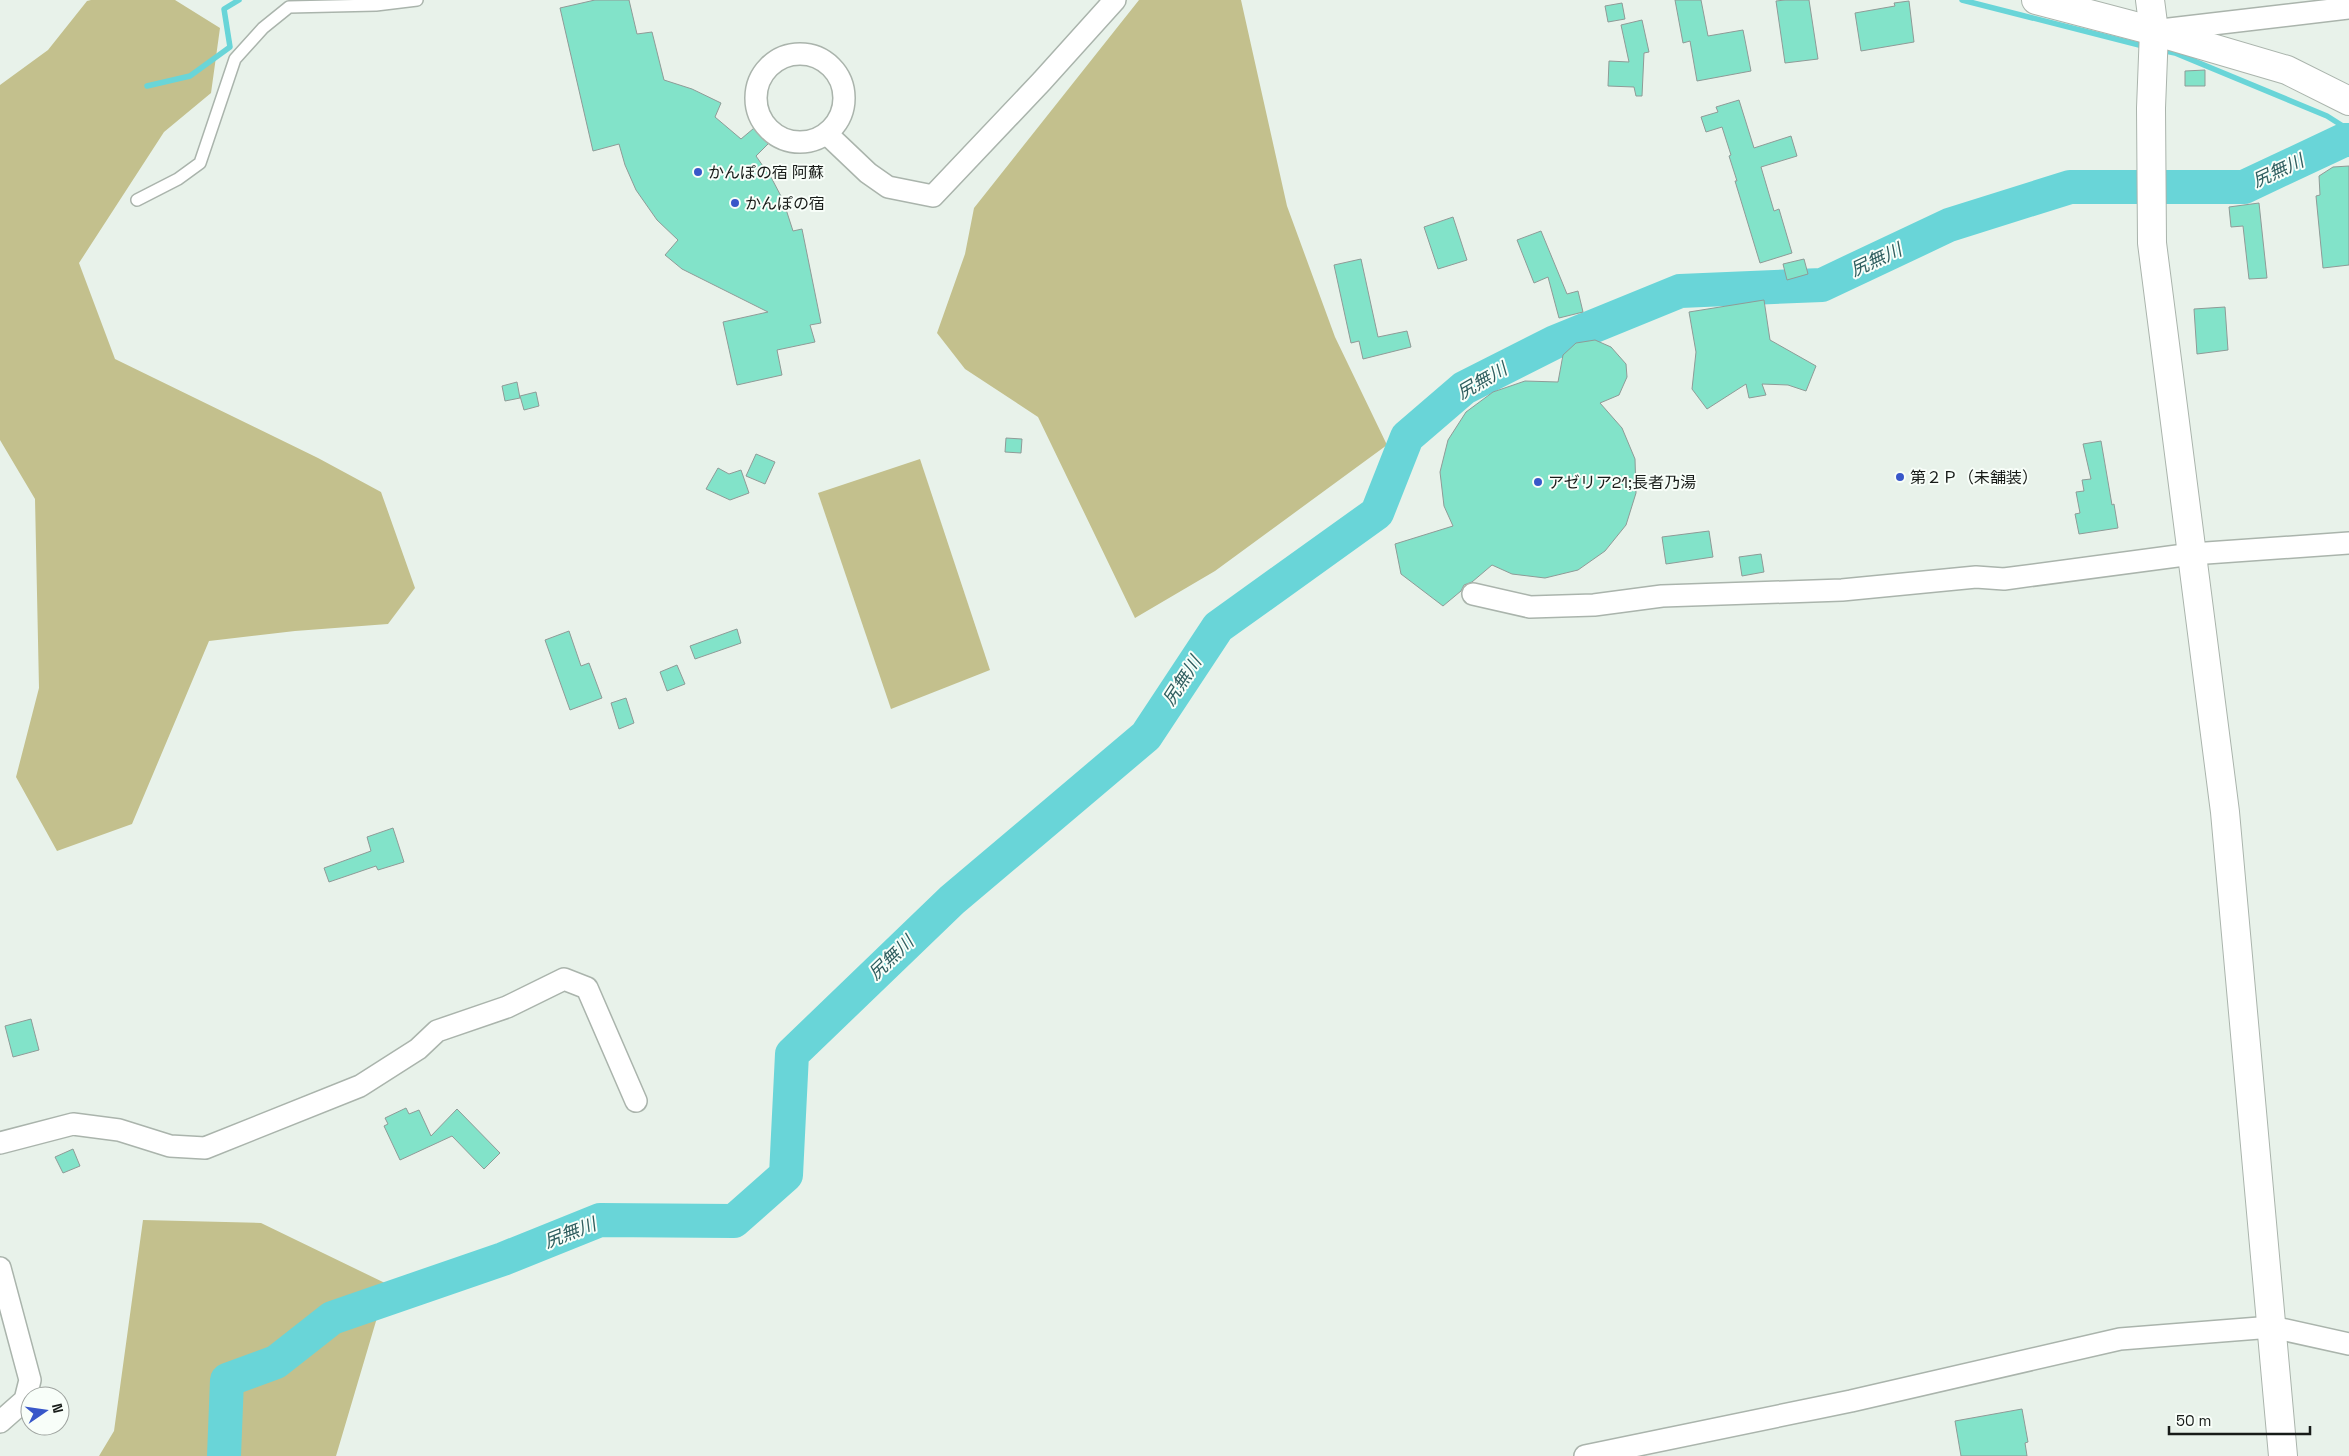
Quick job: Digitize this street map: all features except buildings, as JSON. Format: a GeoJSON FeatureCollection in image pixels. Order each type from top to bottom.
{"type":"FeatureCollection","features":[{"type":"Feature","properties":{"kind":"street"},"geometry":{"type":"LineString","coordinates":[[827,134],[868,173],[888,187],[933,196],[1042,81],[1115,0]]}},
{"type":"Feature","properties":{"kind":"street"},"geometry":{"type":"LineString","coordinates":[[2036,0],[2154,31],[2287,70],[2349,101]]}},
{"type":"Feature","properties":{"kind":"street"},"geometry":{"type":"LineString","coordinates":[[2150,0],[2154,31],[2151,108],[2152,244],[2225,812],[2283,1456]]}},
{"type":"Feature","properties":{"kind":"street"},"geometry":{"type":"LineString","coordinates":[[2154,31],[2349,8]]}},
{"type":"Feature","properties":{"kind":"street"},"geometry":{"type":"LineString","coordinates":[[792,54],[807,54],[820,58],[832,67],[841,80],[844,94],[843,109],[837,123],[827,134],[814,141],[800,143],[785,140],[772,133],[762,122],[757,109],[755,94],[763,74],[778,59],[792,54]]}},
{"type":"Feature","properties":{"kind":"street"},"geometry":{"type":"LineString","coordinates":[[1472,594],[1530,607],[1594,605],[1662,596],[1842,590],[1976,577],[2004,579],[2192,554],[2349,543]]}},
{"type":"Feature","properties":{"kind":"street"},"geometry":{"type":"LineString","coordinates":[[0,1143],[73,1124],[119,1130],[170,1146],[205,1148],[360,1086],[418,1049],[438,1031],[507,1007],[564,980],[587,988],[636,1101]]}},
{"type":"Feature","properties":{"kind":"street"},"geometry":{"type":"LineString","coordinates":[[0,1268],[30,1380],[25,1400],[0,1422]]}},
{"type":"Feature","properties":{"kind":"street"},"geometry":{"type":"LineString","coordinates":[[1585,1456],[1851,1401],[2120,1339],[2272,1327],[2349,1344]]}},
{"type":"Feature","properties":{"kind":"lane"},"geometry":{"type":"LineString","coordinates":[[137,200],[178,179],[200,163],[235,59],[263,28],[289,7],[376,5],[417,0]]}},
{"type":"Feature","properties":{"kind":"shaded area"},"geometry":{"type":"Polygon","coordinates":[[[175,0],[220,28],[211,93],[164,132],[79,263],[115,359],[318,458],[381,492],[415,588],[388,624],[295,631],[209,641],[132,824],[57,851],[16,777],[39,688],[35,499],[0,440],[0,85],[48,50],[87,1],[175,0]]]}},
{"type":"Feature","properties":{"kind":"shaded area"},"geometry":{"type":"Polygon","coordinates":[[[1139,0],[1241,0],[1287,206],[1335,337],[1387,445],[1215,571],[1135,618],[1038,417],[965,369],[937,333],[965,254],[974,208],[1139,0]]]}},
{"type":"Feature","properties":{"kind":"shaded area"},"geometry":{"type":"Polygon","coordinates":[[[920,459],[990,670],[891,709],[818,493],[920,459]]]}},
{"type":"Feature","properties":{"kind":"shaded area"},"geometry":{"type":"Polygon","coordinates":[[[143,1220],[261,1223],[387,1284],[336,1456],[99,1456],[114,1431],[143,1220]]]}},
{"type":"Feature","properties":{"kind":"waterway"},"geometry":{"type":"LineString","coordinates":[[147,86],[190,76],[230,47],[224,9],[239,0]]}},
{"type":"Feature","properties":{"kind":"waterway"},"geometry":{"type":"LineString","coordinates":[[1962,0],[2147,47]]}},
{"type":"Feature","properties":{"kind":"waterway"},"geometry":{"type":"LineString","coordinates":[[2161,50],[2175,53],[2327,116],[2349,130]]}},
{"type":"Feature","properties":{"kind":"waterway","name":"尻無川"},"geometry":{"type":"LineString","coordinates":[[224,1456],[227,1380],[276,1362],[332,1318],[503,1259],[600,1220],[734,1221],[786,1175],[792,1054],[952,900],[1146,736],[1218,627],[1377,513],[1407,437],[1464,388],[1555,342],[1680,291],[1822,285],[1949,225],[2070,187],[2244,187],[2344,140],[2349,140]]}},
{"type":"Feature","properties":{"kind":"place","name":"かんぽの宿 阿蘇"},"geometry":{"type":"Point","coordinates":[698,172]}},
{"type":"Feature","properties":{"kind":"place","name":"かんぽの宿"},"geometry":{"type":"Point","coordinates":[735,203]}},
{"type":"Feature","properties":{"kind":"place","name":"第２Ｐ（未舗装）"},"geometry":{"type":"Point","coordinates":[1900,477]}},
{"type":"Feature","properties":{"kind":"place","name":"アゼリア21;長者乃湯"},"geometry":{"type":"Point","coordinates":[1538,482]}}]}
